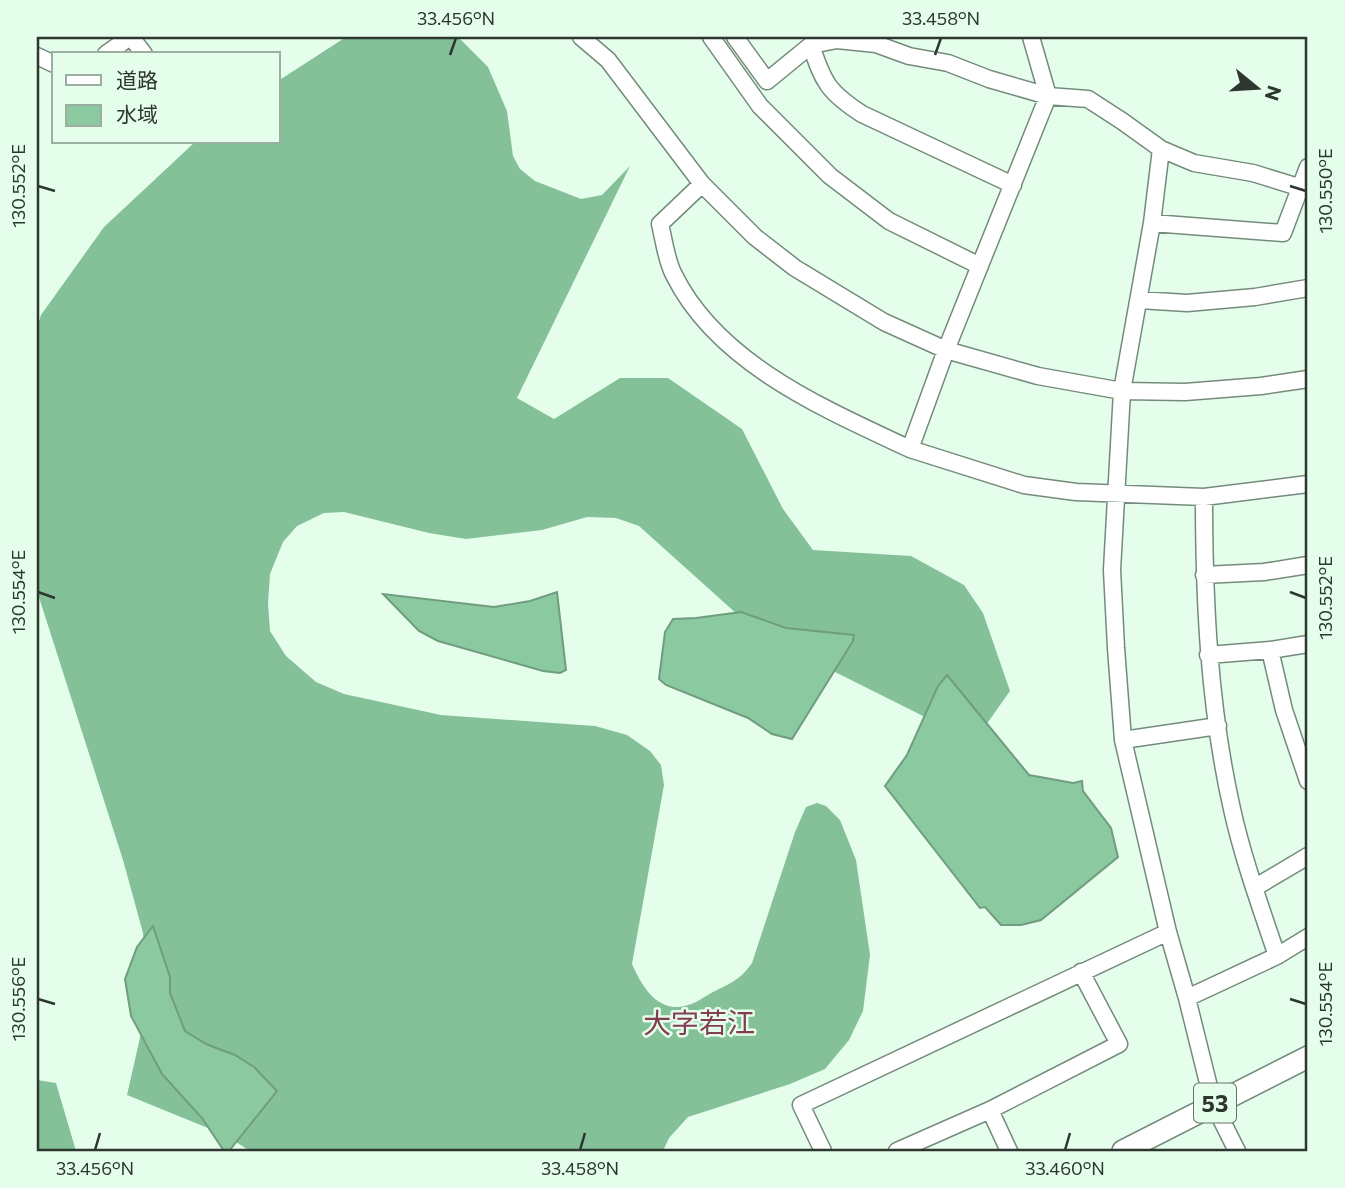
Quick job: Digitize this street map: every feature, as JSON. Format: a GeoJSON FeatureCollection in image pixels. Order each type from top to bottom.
{"type":"FeatureCollection","features":[{"type":"Feature","properties":{"kind":"main road","name":"53"},"geometry":{"type":"LineString","coordinates":[[1123,1151],[1213,1103],[1307,1062]]}},
{"type":"Feature","properties":{"kind":"street"},"geometry":{"type":"LineString","coordinates":[[109,52],[131,37],[142,52]]}},
{"type":"Feature","properties":{"kind":"street"},"geometry":{"type":"LineString","coordinates":[[711,37],[760,106],[830,176],[889,220],[980,266]]}},
{"type":"Feature","properties":{"kind":"street"},"geometry":{"type":"LineString","coordinates":[[735,37],[767,81],[811,45],[837,40],[876,44],[909,56],[948,63],[989,79],[1048,96],[1088,99],[1161,149],[1194,163],[1254,173],[1305,188]]}},
{"type":"Feature","properties":{"kind":"street"},"geometry":{"type":"LineString","coordinates":[[910,449],[946,350],[1048,96],[1031,37]]}},
{"type":"Feature","properties":{"kind":"street"},"geometry":{"type":"LineString","coordinates":[[587,39],[608,60],[702,184],[755,237],[795,268],[884,322],[946,350],[1038,376],[1122,391],[1185,392],[1308,379]]}},
{"type":"Feature","properties":{"kind":"street"},"geometry":{"type":"LineString","coordinates":[[811,45],[822,78],[839,99],[862,114],[1013,185]]}},
{"type":"Feature","properties":{"kind":"street"},"geometry":{"type":"LineString","coordinates":[[1161,149],[1152,223],[1122,391],[1115,495],[1112,570],[1123,740],[1168,932],[1213,1103],[1237,1151]]}},
{"type":"Feature","properties":{"kind":"street"},"geometry":{"type":"LineString","coordinates":[[1152,223],[1283,233],[1305,188],[1308,167]]}},
{"type":"Feature","properties":{"kind":"street"},"geometry":{"type":"LineString","coordinates":[[702,184],[660,224],[672,273],[690,304],[711,330],[780,382],[835,414],[910,449],[1024,485],[1115,495],[1204,497],[1308,484]]}},
{"type":"Feature","properties":{"kind":"street"},"geometry":{"type":"LineString","coordinates":[[1139,300],[1187,303],[1255,297],[1308,288]]}},
{"type":"Feature","properties":{"kind":"street"},"geometry":{"type":"LineString","coordinates":[[1204,497],[1208,655],[1218,726],[1232,809],[1277,956]]}},
{"type":"Feature","properties":{"kind":"street"},"geometry":{"type":"LineString","coordinates":[[1204,575],[1264,572],[1308,565]]}},
{"type":"Feature","properties":{"kind":"street"},"geometry":{"type":"LineString","coordinates":[[1208,655],[1308,644]]}},
{"type":"Feature","properties":{"kind":"street"},"geometry":{"type":"LineString","coordinates":[[1270,650],[1284,710],[1308,781]]}},
{"type":"Feature","properties":{"kind":"street"},"geometry":{"type":"LineString","coordinates":[[1123,740],[1218,726]]}},
{"type":"Feature","properties":{"kind":"street"},"geometry":{"type":"LineString","coordinates":[[1254,888],[1308,856]]}},
{"type":"Feature","properties":{"kind":"street"},"geometry":{"type":"LineString","coordinates":[[823,1151],[801,1105],[1168,932]]}},
{"type":"Feature","properties":{"kind":"street"},"geometry":{"type":"LineString","coordinates":[[1187,998],[1277,956],[1308,937]]}},
{"type":"Feature","properties":{"kind":"street"},"geometry":{"type":"LineString","coordinates":[[897,1151],[989,1111],[1119,1044],[1082,972]]}},
{"type":"Feature","properties":{"kind":"street"},"geometry":{"type":"LineString","coordinates":[[989,1111],[1009,1151]]}},
{"type":"Feature","properties":{"kind":"shaded area"},"geometry":{"type":"Polygon","coordinates":[[[346,37],[458,37],[488,67],[507,111],[513,156],[520,169],[535,181],[581,199],[602,195],[630,166],[517,398],[554,419],[620,378],[668,378],[742,429],[783,509],[813,550],[911,556],[964,585],[983,613],[1010,691],[981,732],[943,726],[767,638],[639,526],[616,518],[587,517],[542,530],[466,539],[429,533],[344,512],[324,513],[297,526],[283,542],[270,574],[270,631],[286,656],[316,682],[344,694],[441,715],[595,726],[627,735],[650,751],[661,765],[664,785],[632,964],[646,990],[668,1006],[691,1004],[739,977],[752,963],[795,832],[806,807],[817,803],[826,806],[840,820],[856,860],[870,955],[863,1011],[849,1040],[825,1069],[790,1084],[688,1117],[669,1138],[663,1151],[250,1151],[225,1135],[127,1095],[144,1020],[147,979],[143,933],[123,860],[37,591],[37,328],[41,315],[104,227],[193,144],[280,144],[280,80],[346,37]]]}},
{"type":"Feature","properties":{"kind":"shaded area"},"geometry":{"type":"Polygon","coordinates":[[[37,1080],[56,1083],[76,1151],[37,1151],[37,1080]]]}},
{"type":"Feature","properties":{"kind":"water"},"geometry":{"type":"Polygon","coordinates":[[[557,592],[566,670],[560,673],[543,671],[438,641],[419,631],[383,594],[494,607],[530,601],[557,592]]]}},
{"type":"Feature","properties":{"kind":"water"},"geometry":{"type":"Polygon","coordinates":[[[741,612],[786,628],[854,635],[853,641],[792,739],[772,734],[748,718],[666,685],[659,679],[665,632],[673,619],[741,612]]]}},
{"type":"Feature","properties":{"kind":"water"},"geometry":{"type":"Polygon","coordinates":[[[947,675],[1029,775],[1073,783],[1082,781],[1083,791],[1111,828],[1118,857],[1041,920],[1021,925],[1001,925],[985,907],[980,908],[885,786],[907,755],[938,686],[947,675]]]}},
{"type":"Feature","properties":{"kind":"water"},"geometry":{"type":"Polygon","coordinates":[[[153,926],[170,977],[170,993],[185,1031],[254,1067],[277,1091],[229,1151],[224,1151],[202,1118],[162,1074],[131,1016],[125,979],[137,947],[153,926]]]}},
{"type":"Feature","properties":{"kind":"district","name":"大字若江"},"geometry":{"type":"Point","coordinates":[699,1022]}}]}
